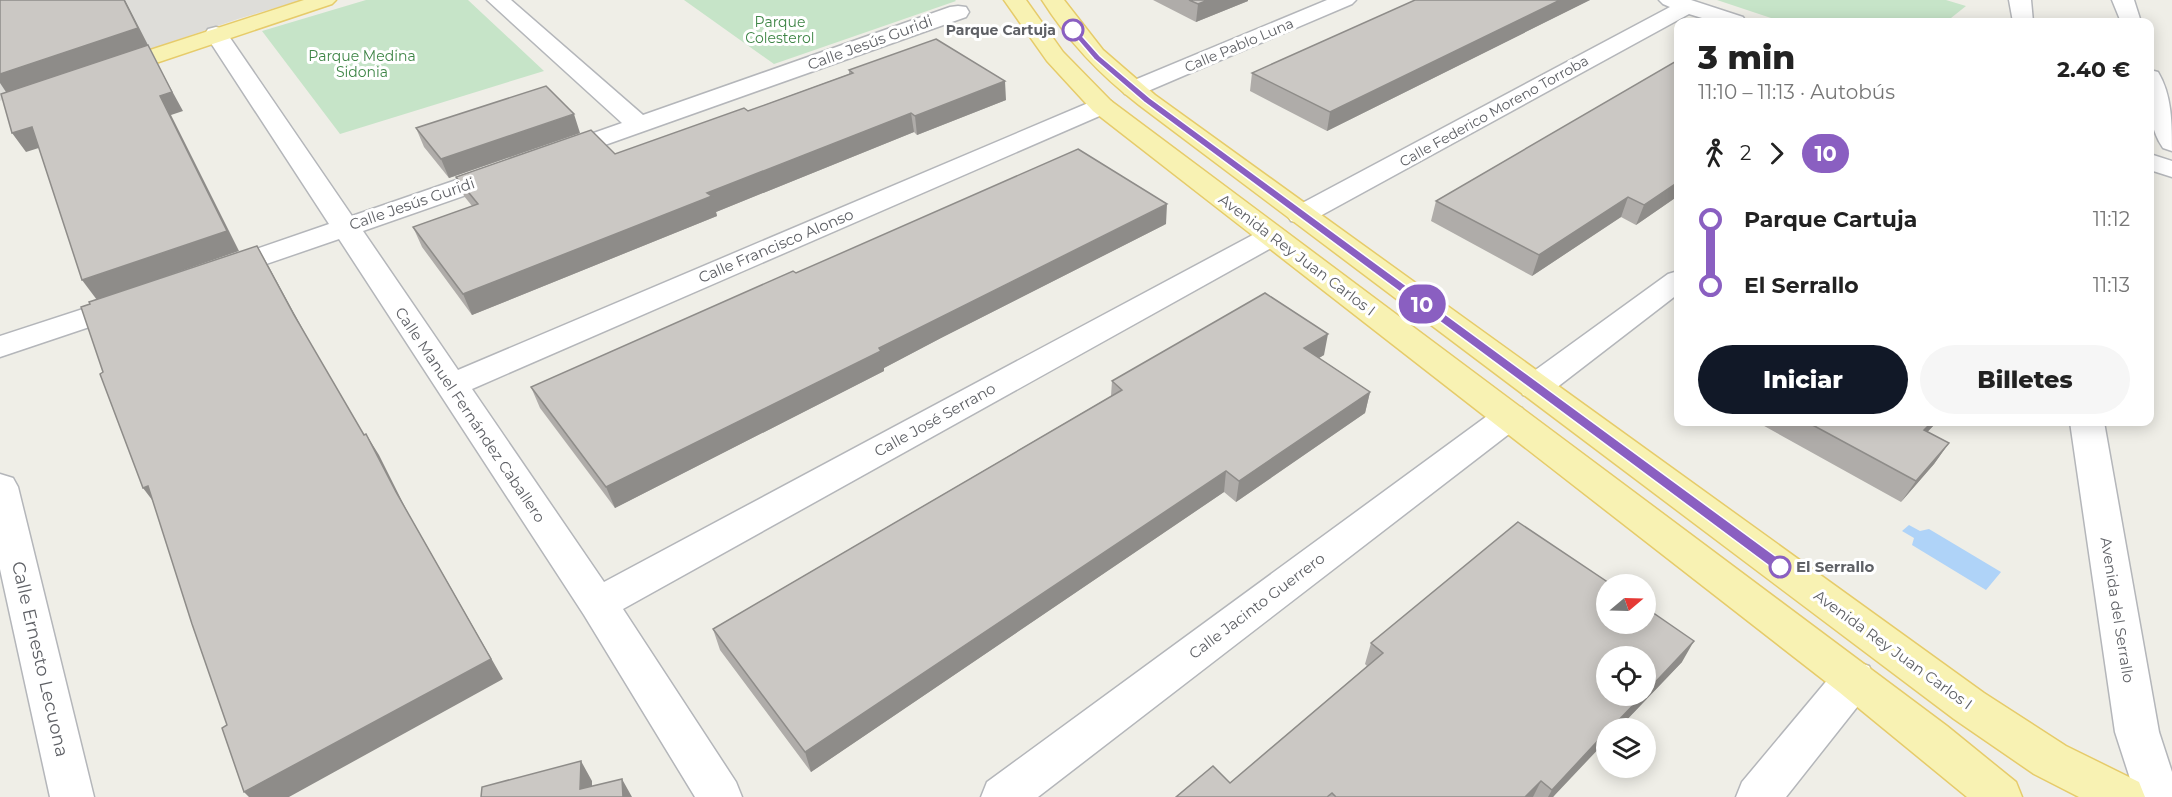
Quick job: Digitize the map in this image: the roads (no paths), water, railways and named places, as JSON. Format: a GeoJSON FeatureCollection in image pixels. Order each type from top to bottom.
{"type":"FeatureCollection","features":[{"type":"Feature","properties":{"kind":"main road"},"geometry":{"type":"LineString","coordinates":[[273,0],[90,68],[216,34],[325,0]]}},
{"type":"Feature","properties":{"kind":"main road","name":"Avenida Rey Juan Carlos I"},"geometry":{"type":"LineString","coordinates":[[1015,0],[1032,30],[1067,73],[1102,106],[1854,679],[2000,797]]}},
{"type":"Feature","properties":{"kind":"main road","name":"Avenida Rey Juan Carlos I"},"geometry":{"type":"LineString","coordinates":[[1053,0],[1073,30],[1097,57],[1133,89],[1301,215],[1969,706],[2050,760],[2123,797]]}},
{"type":"Feature","properties":{"kind":"street"},"geometry":{"type":"LineString","coordinates":[[498,0],[639,125]]}},
{"type":"Feature","properties":{"kind":"street","name":"Calle Pablo Luna"},"geometry":{"type":"LineString","coordinates":[[1133,89],[1345,0]]}},
{"type":"Feature","properties":{"kind":"street"},"geometry":{"type":"LineString","coordinates":[[2020,0],[2022,18]]}},
{"type":"Feature","properties":{"kind":"street"},"geometry":{"type":"LineString","coordinates":[[2123,0],[2130,18]]}},
{"type":"Feature","properties":{"kind":"street"},"geometry":{"type":"LineString","coordinates":[[1679,3],[1723,18]]}},
{"type":"Feature","properties":{"kind":"street","name":"Calle Federico Moreno Torroba"},"geometry":{"type":"LineString","coordinates":[[1301,215],[1679,3]]}},
{"type":"Feature","properties":{"kind":"street","name":"Calle Jesús Guridi"},"geometry":{"type":"LineString","coordinates":[[200,278],[958,12]]}},
{"type":"Feature","properties":{"kind":"street","name":"Calle Manuel Fernández Caballero"},"geometry":{"type":"LineString","coordinates":[[216,34],[598,604],[720,797]]}},
{"type":"Feature","properties":{"kind":"street"},"geometry":{"type":"LineString","coordinates":[[2154,89],[2172,143]]}},
{"type":"Feature","properties":{"kind":"street","name":"Calle Francisco Alonso"},"geometry":{"type":"LineString","coordinates":[[450,386],[1102,106]]}},
{"type":"Feature","properties":{"kind":"street"},"geometry":{"type":"LineString","coordinates":[[2154,163],[2172,169]]}},
{"type":"Feature","properties":{"kind":"street","name":"Calle José Serrano"},"geometry":{"type":"LineString","coordinates":[[598,604],[1272,236]]}},
{"type":"Feature","properties":{"kind":"street"},"geometry":{"type":"LineString","coordinates":[[1535,387],[1674,283]]}},
{"type":"Feature","properties":{"kind":"street"},"geometry":{"type":"LineString","coordinates":[[0,347],[156,293]]}},
{"type":"Feature","properties":{"kind":"street","name":"Calle Jacinto Guerrero"},"geometry":{"type":"LineString","coordinates":[[1003,797],[1510,416]]}},
{"type":"Feature","properties":{"kind":"street","name":"Avenida del Serrallo"},"geometry":{"type":"LineString","coordinates":[[2088,426],[2138,732],[2158,797]]}},
{"type":"Feature","properties":{"kind":"street","name":"Calle Ernesto Lecuona"},"geometry":{"type":"LineString","coordinates":[[0,487],[72,797]]}},
{"type":"Feature","properties":{"kind":"street"},"geometry":{"type":"LineString","coordinates":[[1758,797],[1854,679]]}},
{"type":"Feature","properties":{"kind":"water"},"geometry":{"type":"Polygon","coordinates":[[[1909,525],[1920,531],[1929,529],[2001,572],[1986,590],[1912,545],[1914,538],[1902,531],[1909,525]]]}},
{"type":"Feature","properties":{"kind":"place","name":"Parque Cartuja"},"geometry":{"type":"Point","coordinates":[1073,30]}},
{"type":"Feature","properties":{"kind":"place","name":"El Serrallo"},"geometry":{"type":"Point","coordinates":[1780,567]}},
{"type":"Feature","properties":{"kind":"park label","name":"Parque Colesterol"},"geometry":{"type":"Point","coordinates":[780,30]}},
{"type":"Feature","properties":{"kind":"park label","name":"Parque Medina Sidonia"},"geometry":{"type":"Point","coordinates":[362,64]}}]}
